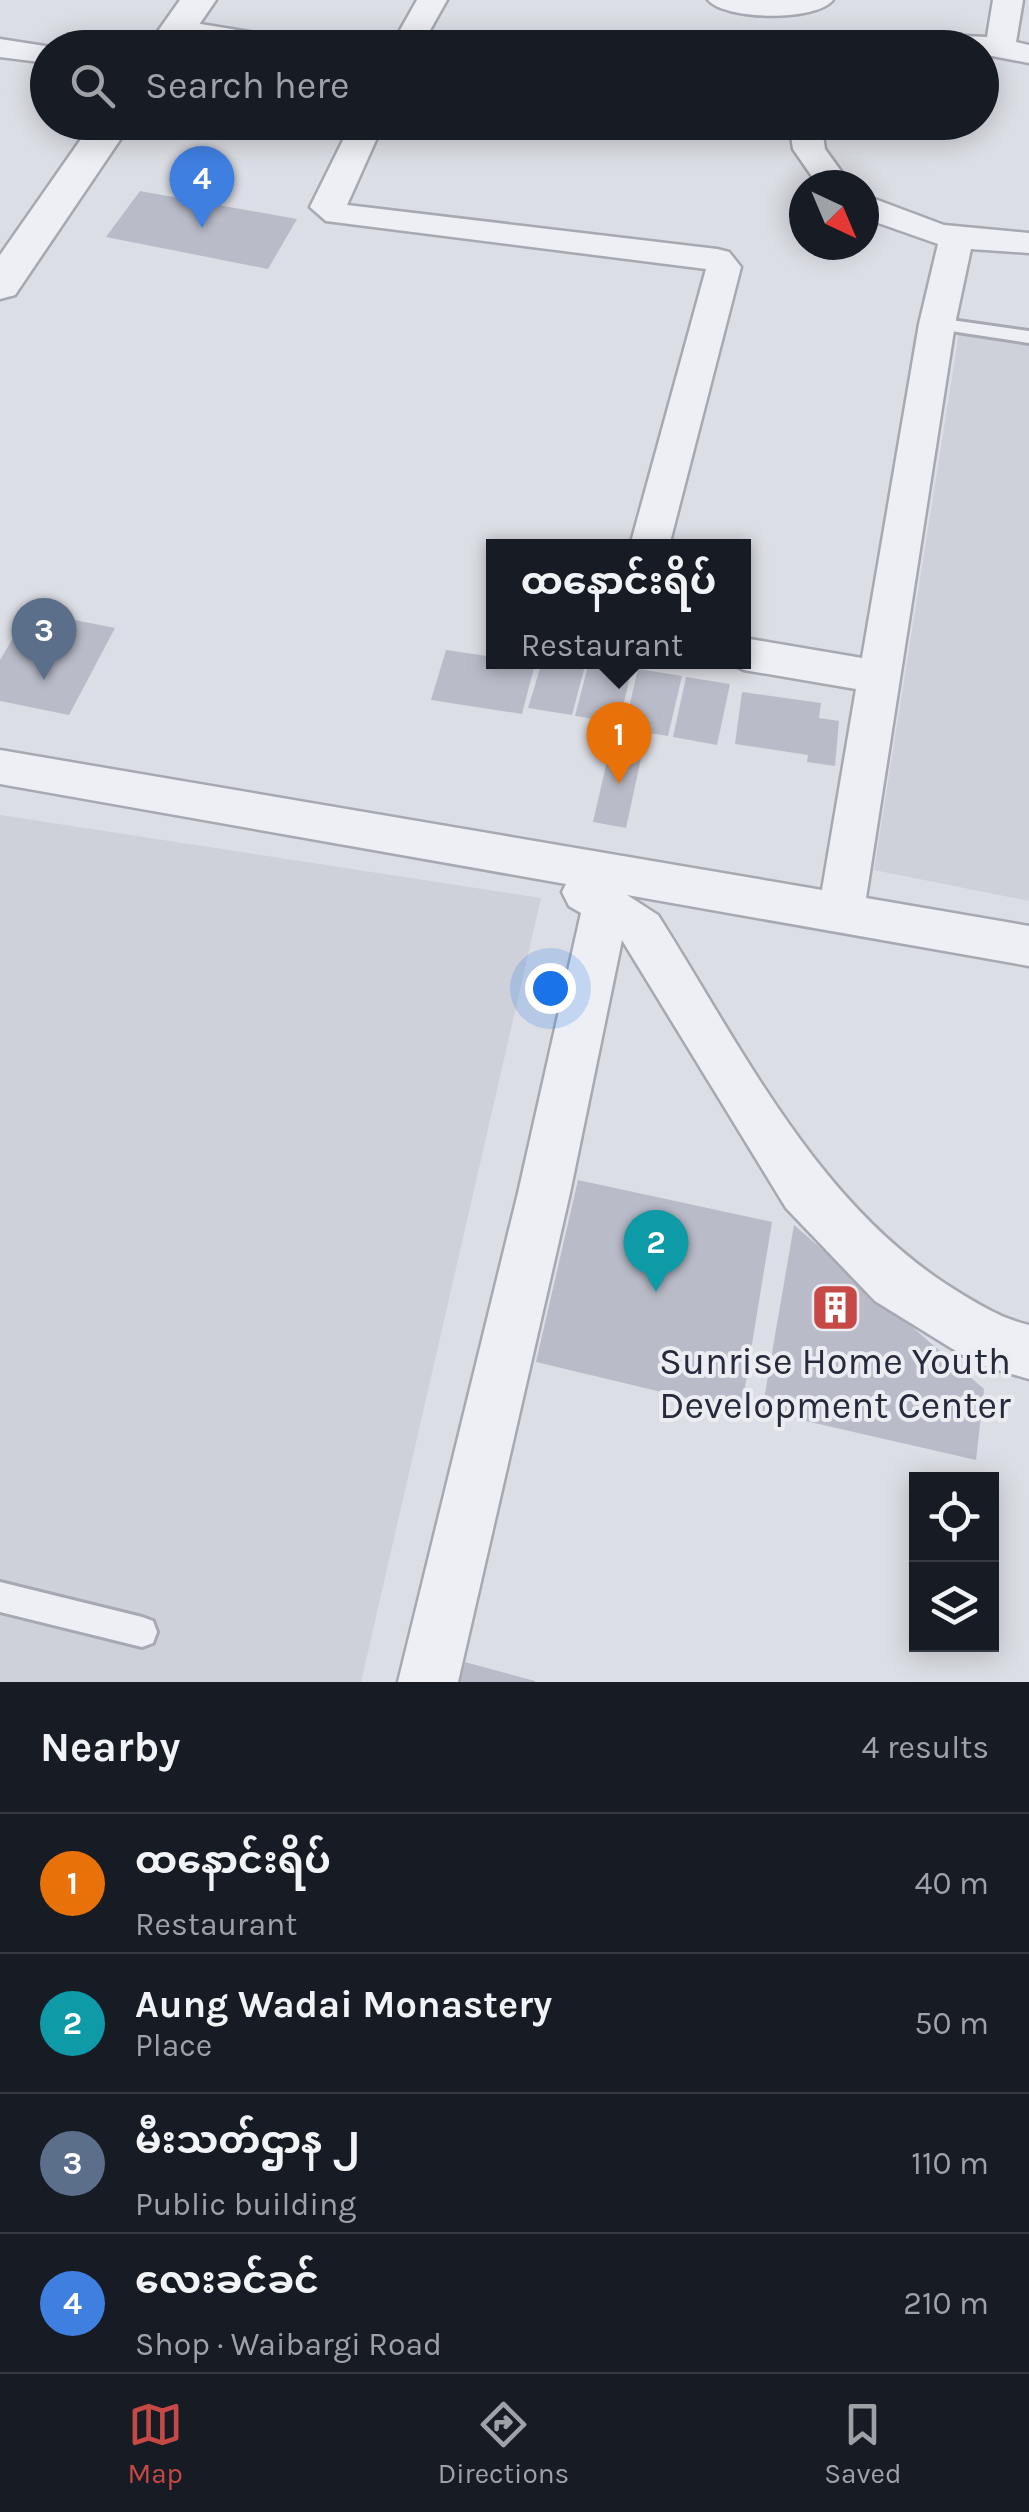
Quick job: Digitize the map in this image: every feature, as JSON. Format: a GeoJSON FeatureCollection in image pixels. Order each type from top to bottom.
{"type":"FeatureCollection","features":[{"type":"Feature","properties":{"kind":"street"},"geometry":{"type":"LineString","coordinates":[[415,30],[432,0]]}},
{"type":"Feature","properties":{"kind":"street"},"geometry":{"type":"LineString","coordinates":[[723,0],[791,9],[818,0]]}},
{"type":"Feature","properties":{"kind":"street"},"geometry":{"type":"LineString","coordinates":[[1008,0],[1014,50]]}},
{"type":"Feature","properties":{"kind":"street"},"geometry":{"type":"LineString","coordinates":[[0,48],[30,52]]}},
{"type":"Feature","properties":{"kind":"street"},"geometry":{"type":"LineString","coordinates":[[0,286],[101,140]]}},
{"type":"Feature","properties":{"kind":"street"},"geometry":{"type":"LineString","coordinates":[[360,140],[328,207],[338,214],[717,260],[724,267],[652,539]]}},
{"type":"Feature","properties":{"kind":"street"},"geometry":{"type":"LineString","coordinates":[[808,140],[809,150],[824,170]]}},
{"type":"Feature","properties":{"kind":"street"},"geometry":{"type":"LineString","coordinates":[[879,214],[956,240],[1029,243]]}},
{"type":"Feature","properties":{"kind":"street"},"geometry":{"type":"LineString","coordinates":[[840,912],[882,677],[937,324],[956,240]]}},
{"type":"Feature","properties":{"kind":"street"},"geometry":{"type":"LineString","coordinates":[[751,655],[882,677]]}},
{"type":"Feature","properties":{"kind":"street"},"geometry":{"type":"LineString","coordinates":[[1,770],[1029,946]]}},
{"type":"Feature","properties":{"kind":"street"},"geometry":{"type":"LineString","coordinates":[[548,862],[604,908],[642,929],[804,1191],[894,1283],[996,1345],[1029,1352]]}},
{"type":"Feature","properties":{"kind":"street"},"geometry":{"type":"LineString","coordinates":[[428,1682],[544,1193],[604,908]]}},
{"type":"Feature","properties":{"kind":"lane"},"geometry":{"type":"LineString","coordinates":[[937,324],[1029,338]]}},
{"type":"Feature","properties":{"kind":"lane"},"geometry":{"type":"LineString","coordinates":[[0,1596],[142,1632]]}},
{"type":"Feature","properties":{"kind":"shaded area"},"geometry":{"type":"Polygon","coordinates":[[[960,327],[1029,337],[1029,901],[874,870],[960,327]]]}},
{"type":"Feature","properties":{"kind":"shaded area"},"geometry":{"type":"Polygon","coordinates":[[[0,815],[541,898],[361,1682],[0,1682],[0,815]]]}},
{"type":"Feature","properties":{"kind":"building"},"geometry":{"type":"Polygon","coordinates":[[[140,191],[297,219],[268,269],[106,237],[140,191]]]}},
{"type":"Feature","properties":{"kind":"building"},"geometry":{"type":"Polygon","coordinates":[[[29,611],[115,628],[69,715],[0,701],[0,660],[29,611]]]}},
{"type":"Feature","properties":{"kind":"building"},"geometry":{"type":"Polygon","coordinates":[[[446,650],[486,656],[486,669],[534,669],[522,714],[431,700],[446,650]]]}},
{"type":"Feature","properties":{"kind":"building"},"geometry":{"type":"Polygon","coordinates":[[[540,669],[584,669],[572,715],[528,708],[540,669]]]}},
{"type":"Feature","properties":{"kind":"building"},"geometry":{"type":"Polygon","coordinates":[[[587,669],[632,669],[619,723],[575,716],[587,669]]]}},
{"type":"Feature","properties":{"kind":"building"},"geometry":{"type":"Polygon","coordinates":[[[638,669],[682,676],[668,736],[624,729],[638,669]]]}},
{"type":"Feature","properties":{"kind":"building"},"geometry":{"type":"Polygon","coordinates":[[[686,677],[730,684],[717,745],[673,737],[686,677]]]}},
{"type":"Feature","properties":{"kind":"building"},"geometry":{"type":"Polygon","coordinates":[[[742,692],[821,703],[819,718],[839,721],[835,766],[807,762],[808,755],[735,744],[742,692]]]}},
{"type":"Feature","properties":{"kind":"building"},"geometry":{"type":"Polygon","coordinates":[[[613,735],[645,740],[626,828],[593,822],[613,735]]]}},
{"type":"Feature","properties":{"kind":"building"},"geometry":{"type":"Polygon","coordinates":[[[578,1180],[772,1222],[741,1411],[536,1362],[578,1180]]]}},
{"type":"Feature","properties":{"kind":"building","name":"Sunrise Home Youth Development Center"},"geometry":{"type":"Polygon","coordinates":[[[794,1225],[984,1389],[976,1460],[762,1411],[794,1225]]]}},
{"type":"Feature","properties":{"kind":"building"},"geometry":{"type":"Polygon","coordinates":[[[465,1662],[535,1681],[535,1682],[460,1682],[465,1662]]]}},
{"type":"Feature","properties":{"kind":"place","name":"လေးခင်ခင်"},"geometry":{"type":"Point","coordinates":[202,228]}},
{"type":"Feature","properties":{"kind":"place","name":"မီးသတ်ဌာန ၂"},"geometry":{"type":"Point","coordinates":[44,680]}},
{"type":"Feature","properties":{"kind":"place","name":"ထနောင်းရိပ်"},"geometry":{"type":"Point","coordinates":[619,784]}},
{"type":"Feature","properties":{"kind":"place","name":"Aung Wadai Monastery"},"geometry":{"type":"Point","coordinates":[656,1292]}},
{"type":"Feature","properties":{"kind":"place","name":"Sunrise Home Youth Development Center"},"geometry":{"type":"Point","coordinates":[835,1307]}}]}
